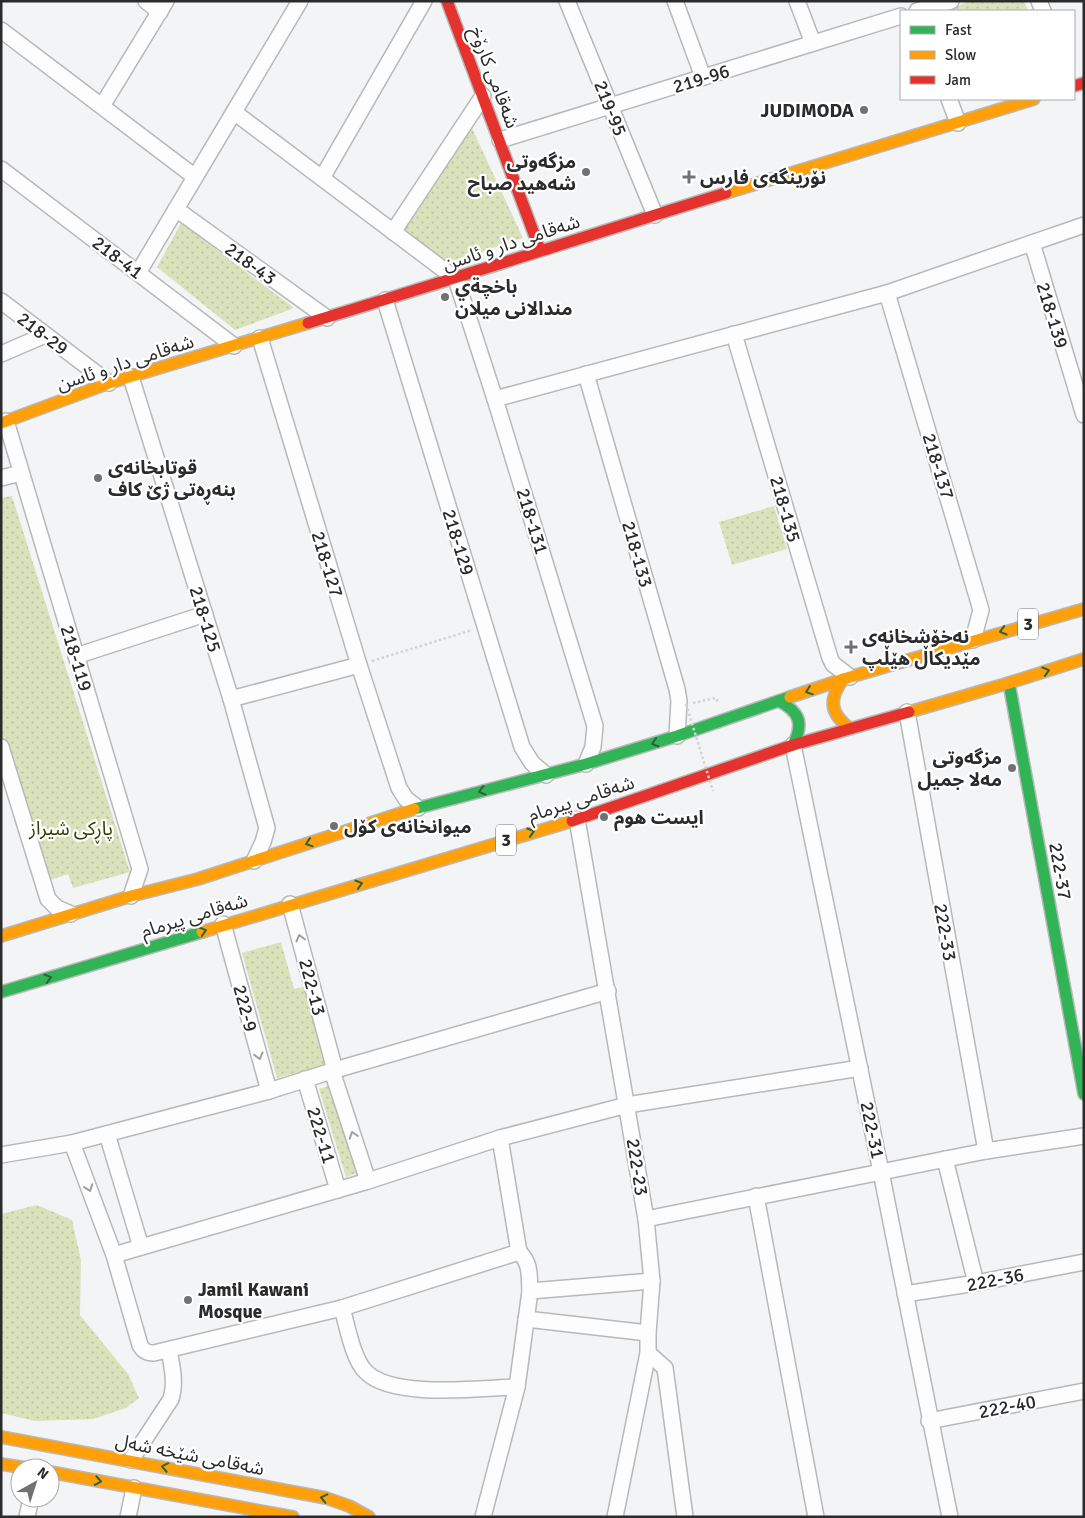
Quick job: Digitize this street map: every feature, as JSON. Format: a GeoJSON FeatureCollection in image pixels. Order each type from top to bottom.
{"type":"FeatureCollection","features":[{"type":"Feature","properties":{"kind":"main road","name":"شەقامی کارۆخ"},"geometry":{"type":"LineString","coordinates":[[447,1],[540,250]]}},
{"type":"Feature","properties":{"kind":"main road","name":"شەقامی دار و ئاسن"},"geometry":{"type":"LineString","coordinates":[[3,422],[131,377],[456,279],[540,250],[1031,100]]}},
{"type":"Feature","properties":{"kind":"main road","name":"شەقامی پیرمام"},"geometry":{"type":"LineString","coordinates":[[1,936],[132,896],[198,879],[418,808],[586,764],[677,736],[847,678],[972,640],[1084,609]]}},
{"type":"Feature","properties":{"kind":"main road","name":"شەقامی پیرمام"},"geometry":{"type":"LineString","coordinates":[[1,992],[577,819],[792,745],[1084,660]]}},
{"type":"Feature","properties":{"kind":"main road"},"geometry":{"type":"LineString","coordinates":[[847,678],[836,688],[833,705],[840,721],[850,728]]}},
{"type":"Feature","properties":{"kind":"main road","name":"222-37"},"geometry":{"type":"LineString","coordinates":[[1009,683],[1084,1094]]}},
{"type":"Feature","properties":{"kind":"main road"},"geometry":{"type":"LineString","coordinates":[[779,701],[790,706],[797,714],[800,724],[798,736],[792,745]]}},
{"type":"Feature","properties":{"kind":"main road","name":"شەقامی شێخه‌ شه‌ل"},"geometry":{"type":"LineString","coordinates":[[1,1437],[131,1460],[288,1506]]}},
{"type":"Feature","properties":{"kind":"main road","name":"شەقامی شێخه‌ شه‌ل"},"geometry":{"type":"LineString","coordinates":[[60,1474],[134,1488],[234,1512],[338,1501],[369,1517]]}},
{"type":"Feature","properties":{"kind":"street"},"geometry":{"type":"LineString","coordinates":[[102,106],[163,6],[146,1]]}},
{"type":"Feature","properties":{"kind":"street"},"geometry":{"type":"LineString","coordinates":[[138,272],[300,1]]}},
{"type":"Feature","properties":{"kind":"street"},"geometry":{"type":"LineString","coordinates":[[322,178],[424,1]]}},
{"type":"Feature","properties":{"kind":"street","name":"219-95"},"geometry":{"type":"LineString","coordinates":[[567,1],[655,215]]}},
{"type":"Feature","properties":{"kind":"street"},"geometry":{"type":"LineString","coordinates":[[675,1],[702,77]]}},
{"type":"Feature","properties":{"kind":"street"},"geometry":{"type":"LineString","coordinates":[[797,1],[813,43]]}},
{"type":"Feature","properties":{"kind":"street"},"geometry":{"type":"LineString","coordinates":[[920,10],[951,1]]}},
{"type":"Feature","properties":{"kind":"street","name":"219-96"},"geometry":{"type":"LineString","coordinates":[[500,140],[900,16]]}},
{"type":"Feature","properties":{"kind":"street"},"geometry":{"type":"LineString","coordinates":[[1,30],[196,177]]}},
{"type":"Feature","properties":{"kind":"street"},"geometry":{"type":"LineString","coordinates":[[393,232],[483,96]]}},
{"type":"Feature","properties":{"kind":"street"},"geometry":{"type":"LineString","coordinates":[[949,100],[958,123]]}},
{"type":"Feature","properties":{"kind":"street"},"geometry":{"type":"LineString","coordinates":[[234,112],[456,279]]}},
{"type":"Feature","properties":{"kind":"street","name":"218-41"},"geometry":{"type":"LineString","coordinates":[[1,169],[234,346]]}},
{"type":"Feature","properties":{"kind":"street","name":"218-43"},"geometry":{"type":"LineString","coordinates":[[176,209],[326,318]]}},
{"type":"Feature","properties":{"kind":"street"},"geometry":{"type":"LineString","coordinates":[[495,399],[887,293],[1084,225]]}},
{"type":"Feature","properties":{"kind":"street","name":"218-139"},"geometry":{"type":"LineString","coordinates":[[1032,243],[1084,415]]}},
{"type":"Feature","properties":{"kind":"street","name":"218-131"},"geometry":{"type":"LineString","coordinates":[[456,279],[495,399],[595,726],[593,747],[586,764]]}},
{"type":"Feature","properties":{"kind":"street","name":"218-137"},"geometry":{"type":"LineString","coordinates":[[887,293],[981,610],[972,640]]}},
{"type":"Feature","properties":{"kind":"street","name":"218-129"},"geometry":{"type":"LineString","coordinates":[[385,300],[522,747],[532,763],[546,775]]}},
{"type":"Feature","properties":{"kind":"street","name":"218-29"},"geometry":{"type":"LineString","coordinates":[[1,301],[109,384]]}},
{"type":"Feature","properties":{"kind":"street","name":"218-135"},"geometry":{"type":"LineString","coordinates":[[734,334],[830,658],[847,678]]}},
{"type":"Feature","properties":{"kind":"street"},"geometry":{"type":"LineString","coordinates":[[1,354],[45,335]]}},
{"type":"Feature","properties":{"kind":"street","name":"218-127"},"geometry":{"type":"LineString","coordinates":[[260,338],[359,665],[399,788],[406,798],[418,808]]}},
{"type":"Feature","properties":{"kind":"street","name":"218-133"},"geometry":{"type":"LineString","coordinates":[[586,374],[677,689],[679,701],[677,736]]}},
{"type":"Feature","properties":{"kind":"street","name":"218-125"},"geometry":{"type":"LineString","coordinates":[[131,377],[232,700],[267,828],[254,861]]}},
{"type":"Feature","properties":{"kind":"street","name":"218-119"},"geometry":{"type":"LineString","coordinates":[[3,422],[21,473],[140,869],[132,896]]}},
{"type":"Feature","properties":{"kind":"street"},"geometry":{"type":"LineString","coordinates":[[1,478],[21,473]]}},
{"type":"Feature","properties":{"kind":"street"},"geometry":{"type":"LineString","coordinates":[[76,656],[205,614]]}},
{"type":"Feature","properties":{"kind":"street"},"geometry":{"type":"LineString","coordinates":[[232,700],[359,665]]}},
{"type":"Feature","properties":{"kind":"street","name":"222-33"},"geometry":{"type":"LineString","coordinates":[[907,712],[986,1151]]}},
{"type":"Feature","properties":{"kind":"street","name":"222-31"},"geometry":{"type":"LineString","coordinates":[[792,745],[860,1068],[906,1294],[929,1421],[950,1517]]}},
{"type":"Feature","properties":{"kind":"street"},"geometry":{"type":"LineString","coordinates":[[1,747],[6,776],[48,898],[58,908],[71,914]]}},
{"type":"Feature","properties":{"kind":"street","name":"222-23"},"geometry":{"type":"LineString","coordinates":[[577,819],[646,1219],[652,1281],[648,1353],[616,1517]]}},
{"type":"Feature","properties":{"kind":"street","name":"222-13"},"geometry":{"type":"LineString","coordinates":[[290,904],[334,1070],[368,1181]]}},
{"type":"Feature","properties":{"kind":"street","name":"222-9"},"geometry":{"type":"LineString","coordinates":[[223,924],[269,1091]]}},
{"type":"Feature","properties":{"kind":"street"},"geometry":{"type":"LineString","coordinates":[[1,1155],[107,1134],[269,1091],[334,1070],[608,992]]}},
{"type":"Feature","properties":{"kind":"street"},"geometry":{"type":"LineString","coordinates":[[114,1255],[368,1181],[500,1138],[627,1105],[860,1068]]}},
{"type":"Feature","properties":{"kind":"street","name":"222-11"},"geometry":{"type":"LineString","coordinates":[[305,1080],[338,1190]]}},
{"type":"Feature","properties":{"kind":"street"},"geometry":{"type":"LineString","coordinates":[[107,1134],[141,1248]]}},
{"type":"Feature","properties":{"kind":"street"},"geometry":{"type":"LineString","coordinates":[[646,1219],[986,1151],[1084,1136]]}},
{"type":"Feature","properties":{"kind":"street"},"geometry":{"type":"LineString","coordinates":[[483,1517],[517,1386],[530,1291],[529,1266],[525,1258],[518,1252],[500,1138]]}},
{"type":"Feature","properties":{"kind":"street"},"geometry":{"type":"LineString","coordinates":[[72,1142],[114,1255],[143,1350],[148,1353],[169,1350],[342,1308],[518,1252]]}},
{"type":"Feature","properties":{"kind":"street"},"geometry":{"type":"LineString","coordinates":[[945,1159],[976,1283]]}},
{"type":"Feature","properties":{"kind":"street"},"geometry":{"type":"LineString","coordinates":[[756,1196],[816,1517]]}},
{"type":"Feature","properties":{"kind":"street","name":"222-36"},"geometry":{"type":"LineString","coordinates":[[906,1294],[976,1283],[1084,1262]]}},
{"type":"Feature","properties":{"kind":"street"},"geometry":{"type":"LineString","coordinates":[[530,1291],[652,1281]]}},
{"type":"Feature","properties":{"kind":"street"},"geometry":{"type":"LineString","coordinates":[[342,1308],[357,1357],[365,1372],[379,1382],[430,1390],[517,1386]]}},
{"type":"Feature","properties":{"kind":"street"},"geometry":{"type":"LineString","coordinates":[[526,1319],[648,1333]]}},
{"type":"Feature","properties":{"kind":"street"},"geometry":{"type":"LineString","coordinates":[[131,1460],[171,1399],[175,1388],[169,1350]]}},
{"type":"Feature","properties":{"kind":"street"},"geometry":{"type":"LineString","coordinates":[[648,1353],[665,1368],[685,1517]]}},
{"type":"Feature","properties":{"kind":"street","name":"222-40"},"geometry":{"type":"LineString","coordinates":[[929,1421],[1084,1390]]}},
{"type":"Feature","properties":{"kind":"street"},"geometry":{"type":"LineString","coordinates":[[128,1517],[134,1488]]}},
{"type":"Feature","properties":{"kind":"path"},"geometry":{"type":"LineString","coordinates":[[359,665],[485,625]]}},
{"type":"Feature","properties":{"kind":"path"},"geometry":{"type":"LineString","coordinates":[[713,791],[686,704],[716,698]]}},
{"type":"Feature","properties":{"kind":"green space"},"geometry":{"type":"Polygon","coordinates":[[[970,1],[1024,1],[1028,10],[947,10],[970,1]]]}},
{"type":"Feature","properties":{"kind":"green space"},"geometry":{"type":"Polygon","coordinates":[[[470,124],[523,238],[445,264],[397,235],[470,124]]]}},
{"type":"Feature","properties":{"kind":"green space"},"geometry":{"type":"Polygon","coordinates":[[[181,223],[294,308],[235,330],[157,267],[181,223]]]}},
{"type":"Feature","properties":{"kind":"green space","name":"پاڕکی شیراز"},"geometry":{"type":"Polygon","coordinates":[[[12,496],[130,872],[73,888],[68,874],[42,883],[1,740],[1,498],[12,496]]]}},
{"type":"Feature","properties":{"kind":"green space"},"geometry":{"type":"Polygon","coordinates":[[[774,506],[787,549],[732,565],[719,522],[774,506]]]}},
{"type":"Feature","properties":{"kind":"green space"},"geometry":{"type":"Polygon","coordinates":[[[281,942],[294,989],[306,986],[328,1064],[277,1078],[242,953],[281,942]]]}},
{"type":"Feature","properties":{"kind":"green space"},"geometry":{"type":"Polygon","coordinates":[[[331,1085],[358,1173],[346,1177],[319,1089],[331,1085]]]}},
{"type":"Feature","properties":{"kind":"green space"},"geometry":{"type":"Polygon","coordinates":[[[37,1205],[72,1220],[81,1260],[80,1315],[128,1374],[139,1398],[126,1408],[93,1419],[35,1421],[1,1413],[1,1214],[37,1205]]]}},
{"type":"Feature","properties":{"kind":"traffic: fast"},"geometry":{"type":"LineString","coordinates":[[1009,683],[1084,1094]]}},
{"type":"Feature","properties":{"kind":"traffic: fast"},"geometry":{"type":"LineString","coordinates":[[414,809],[586,764],[677,736],[790,697]]}},
{"type":"Feature","properties":{"kind":"traffic: fast"},"geometry":{"type":"LineString","coordinates":[[779,701],[792,710],[798,719],[798,731],[793,745]]}},
{"type":"Feature","properties":{"kind":"traffic: fast"},"geometry":{"type":"LineString","coordinates":[[1,992],[202,932]]}},
{"type":"Feature","properties":{"kind":"traffic: slow"},"geometry":{"type":"LineString","coordinates":[[726,193],[1031,100]]}},
{"type":"Feature","properties":{"kind":"traffic: slow"},"geometry":{"type":"LineString","coordinates":[[1,423],[109,383],[308,323]]}},
{"type":"Feature","properties":{"kind":"traffic: slow"},"geometry":{"type":"LineString","coordinates":[[790,697],[850,677],[1084,609]]}},
{"type":"Feature","properties":{"kind":"traffic: slow"},"geometry":{"type":"LineString","coordinates":[[909,712],[1084,659]]}},
{"type":"Feature","properties":{"kind":"traffic: slow"},"geometry":{"type":"LineString","coordinates":[[843,679],[835,693],[833,705],[842,722],[849,728]]}},
{"type":"Feature","properties":{"kind":"traffic: slow"},"geometry":{"type":"LineString","coordinates":[[1,936],[131,896],[198,879],[414,809]]}},
{"type":"Feature","properties":{"kind":"traffic: slow"},"geometry":{"type":"LineString","coordinates":[[202,932],[572,821]]}},
{"type":"Feature","properties":{"kind":"traffic: slow"},"geometry":{"type":"LineString","coordinates":[[1,1437],[326,1498],[349,1506],[369,1517]]}},
{"type":"Feature","properties":{"kind":"traffic: slow"},"geometry":{"type":"LineString","coordinates":[[1,1464],[10,1465]]}},
{"type":"Feature","properties":{"kind":"traffic: slow"},"geometry":{"type":"LineString","coordinates":[[60,1474],[293,1517]]}},
{"type":"Feature","properties":{"kind":"traffic: jam"},"geometry":{"type":"LineString","coordinates":[[447,1],[540,250]]}},
{"type":"Feature","properties":{"kind":"traffic: jam"},"geometry":{"type":"LineString","coordinates":[[1075,86],[1084,83]]}},
{"type":"Feature","properties":{"kind":"traffic: jam"},"geometry":{"type":"LineString","coordinates":[[308,323],[726,193]]}},
{"type":"Feature","properties":{"kind":"traffic: jam"},"geometry":{"type":"LineString","coordinates":[[572,821],[793,745],[909,712]]}},
{"type":"Feature","properties":{"kind":"place","name":"JUDIMODA"},"geometry":{"type":"Point","coordinates":[864,110]}},
{"type":"Feature","properties":{"kind":"place","name":"مزگه‌وتی شه‌هید صباح"},"geometry":{"type":"Point","coordinates":[586,172]}},
{"type":"Feature","properties":{"kind":"place","name":"نۆرینگەی فارس"},"geometry":{"type":"Point","coordinates":[689,177]}},
{"type":"Feature","properties":{"kind":"place","name":"باخچةي مندالانى ميلان"},"geometry":{"type":"Point","coordinates":[445,297]}},
{"type":"Feature","properties":{"kind":"place","name":"قوتابخانەی بنەڕەتی ژێ کاف"},"geometry":{"type":"Point","coordinates":[98,478]}},
{"type":"Feature","properties":{"kind":"place","name":"نەخۆشخانەی مێدیکاڵ هێڵپ"},"geometry":{"type":"Point","coordinates":[851,647]}},
{"type":"Feature","properties":{"kind":"place","name":"مزگەوتی مەلا جمیل"},"geometry":{"type":"Point","coordinates":[1012,768]}},
{"type":"Feature","properties":{"kind":"place","name":"ايست هوم"},"geometry":{"type":"Point","coordinates":[604,817]}},
{"type":"Feature","properties":{"kind":"place","name":"میوانخانەی کۆل"},"geometry":{"type":"Point","coordinates":[334,826]}},
{"type":"Feature","properties":{"kind":"place","name":"Jamil Kawani Mosque"},"geometry":{"type":"Point","coordinates":[188,1300]}}]}
